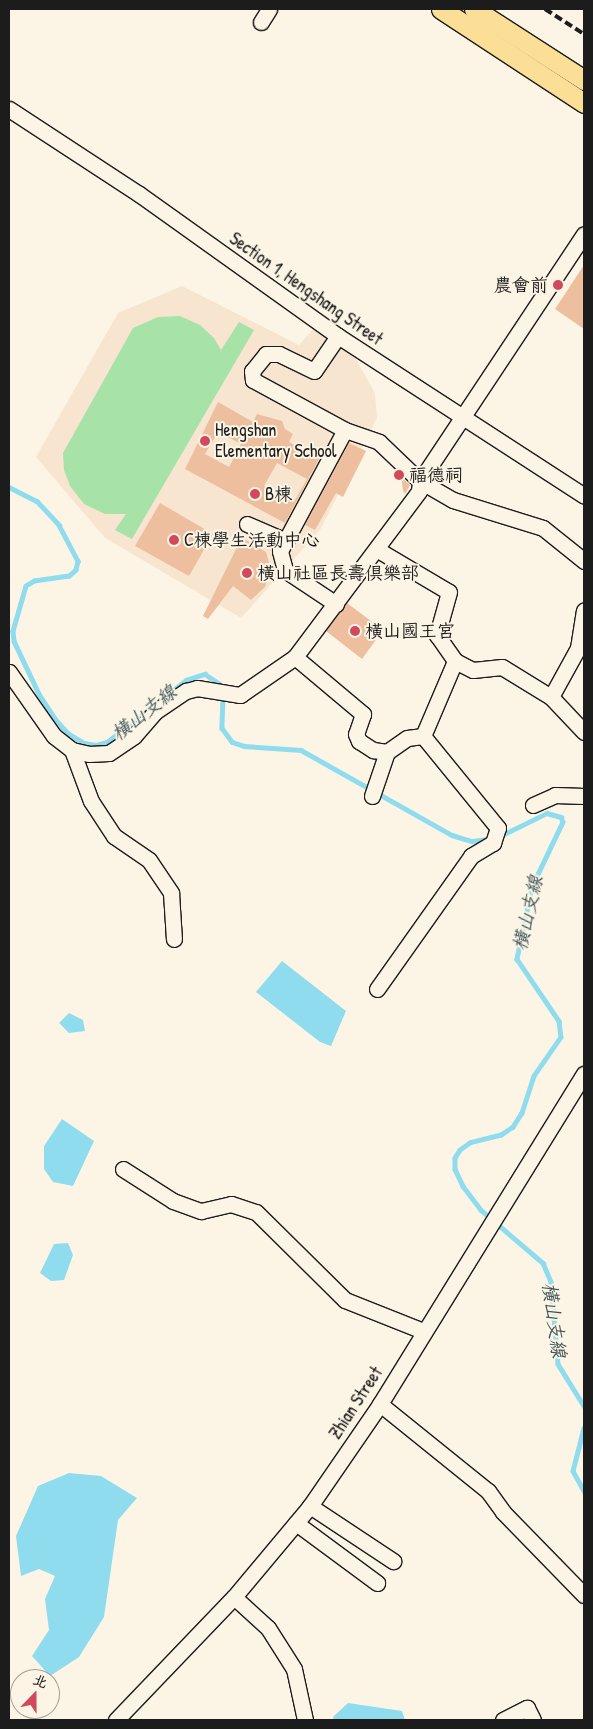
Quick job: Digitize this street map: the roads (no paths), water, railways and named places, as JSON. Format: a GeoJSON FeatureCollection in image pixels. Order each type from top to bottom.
{"type":"FeatureCollection","features":[{"type":"Feature","properties":{"kind":"main road"},"geometry":{"type":"LineString","coordinates":[[441,9],[584,103]]}},
{"type":"Feature","properties":{"kind":"main road"},"geometry":{"type":"LineString","coordinates":[[474,9],[584,80]]}},
{"type":"Feature","properties":{"kind":"street","name":"Section 1, Hengshang Street"},"geometry":{"type":"LineString","coordinates":[[9,109],[139,194],[338,336],[584,496]]}},
{"type":"Feature","properties":{"kind":"street"},"geometry":{"type":"LineString","coordinates":[[9,672],[54,736],[72,750],[89,754],[109,754],[134,736],[156,712],[186,692],[197,688],[240,695],[295,658],[378,550],[419,491],[420,481],[464,418],[584,234]]}},
{"type":"Feature","properties":{"kind":"street"},"geometry":{"type":"LineString","coordinates":[[338,336],[314,370],[279,354],[266,354],[252,371],[253,380],[345,430],[379,442],[420,481],[453,500],[543,528],[584,561]]}},
{"type":"Feature","properties":{"kind":"street"},"geometry":{"type":"LineString","coordinates":[[336,604],[285,570],[280,552],[345,430]]}},
{"type":"Feature","properties":{"kind":"street"},"geometry":{"type":"LineString","coordinates":[[247,524],[286,541]]}},
{"type":"Feature","properties":{"kind":"street"},"geometry":{"type":"LineString","coordinates":[[378,550],[449,592],[437,635],[455,661],[473,670],[502,667],[551,697],[584,732]]}},
{"type":"Feature","properties":{"kind":"street"},"geometry":{"type":"LineString","coordinates":[[551,697],[578,648],[584,610]]}},
{"type":"Feature","properties":{"kind":"street"},"geometry":{"type":"LineString","coordinates":[[295,658],[363,714],[356,734],[359,742],[373,750],[387,752]]}},
{"type":"Feature","properties":{"kind":"street"},"geometry":{"type":"LineString","coordinates":[[423,736],[455,661]]}},
{"type":"Feature","properties":{"kind":"street"},"geometry":{"type":"LineString","coordinates":[[372,796],[387,752],[408,738],[423,736]]}},
{"type":"Feature","properties":{"kind":"street"},"geometry":{"type":"LineString","coordinates":[[377,989],[471,856],[493,843],[498,828],[423,736]]}},
{"type":"Feature","properties":{"kind":"street"},"geometry":{"type":"LineString","coordinates":[[72,750],[91,801],[114,836],[149,860],[171,893],[174,939]]}},
{"type":"Feature","properties":{"kind":"street"},"geometry":{"type":"LineString","coordinates":[[533,805],[555,795],[584,796]]}},
{"type":"Feature","properties":{"kind":"street"},"geometry":{"type":"LineString","coordinates":[[584,801],[584,806]]}},
{"type":"Feature","properties":{"kind":"street","name":"Zhian Street"},"geometry":{"type":"LineString","coordinates":[[116,1720],[234,1597],[310,1506],[380,1404],[584,1074]]}},
{"type":"Feature","properties":{"kind":"street"},"geometry":{"type":"LineString","coordinates":[[123,1169],[173,1201],[201,1210],[231,1204],[256,1212],[346,1300],[424,1331]]}},
{"type":"Feature","properties":{"kind":"street"},"geometry":{"type":"LineString","coordinates":[[380,1404],[488,1491],[503,1512],[584,1595]]}},
{"type":"Feature","properties":{"kind":"street"},"geometry":{"type":"LineString","coordinates":[[310,1506],[393,1561]]}},
{"type":"Feature","properties":{"kind":"street"},"geometry":{"type":"LineString","coordinates":[[296,1523],[377,1583]]}},
{"type":"Feature","properties":{"kind":"street"},"geometry":{"type":"LineString","coordinates":[[234,1597],[268,1628],[294,1669],[305,1720]]}},
{"type":"Feature","properties":{"kind":"street"},"geometry":{"type":"LineString","coordinates":[[503,1720],[527,1708],[533,1720]]}},
{"type":"Feature","properties":{"kind":"water"},"geometry":{"type":"Polygon","coordinates":[[[282,961],[346,1011],[331,1046],[320,1042],[256,992],[282,961]]]}},
{"type":"Feature","properties":{"kind":"water"},"geometry":{"type":"Polygon","coordinates":[[[69,1013],[83,1020],[85,1031],[69,1033],[59,1023],[69,1013]]]}},
{"type":"Feature","properties":{"kind":"water"},"geometry":{"type":"Polygon","coordinates":[[[62,1119],[94,1141],[73,1186],[53,1182],[44,1169],[44,1146],[62,1119]]]}},
{"type":"Feature","properties":{"kind":"water"},"geometry":{"type":"Polygon","coordinates":[[[68,1243],[73,1255],[64,1280],[51,1281],[40,1273],[54,1244],[68,1243]]]}},
{"type":"Feature","properties":{"kind":"water"},"geometry":{"type":"Polygon","coordinates":[[[69,1473],[101,1476],[137,1498],[118,1520],[104,1617],[79,1657],[60,1669],[44,1669],[32,1656],[49,1630],[45,1599],[55,1576],[39,1569],[21,1576],[16,1536],[38,1486],[69,1473]]]}},
{"type":"Feature","properties":{"kind":"water"},"geometry":{"type":"Polygon","coordinates":[[[348,1703],[402,1711],[405,1720],[334,1720],[333,1717],[348,1703]]]}},
{"type":"Feature","properties":{"kind":"waterway","name":"橫山支線"},"geometry":{"type":"LineString","coordinates":[[9,487],[37,501],[59,525],[78,561],[76,570],[69,576],[34,581],[26,586],[13,631],[14,641],[39,694],[55,719],[69,734],[84,743],[96,745],[107,742],[186,680],[205,674],[220,684]]}},
{"type":"Feature","properties":{"kind":"waterway","name":"橫山支線"},"geometry":{"type":"LineString","coordinates":[[223,696],[222,728],[232,742],[244,746],[301,750],[452,835],[472,841],[488,839]]}},
{"type":"Feature","properties":{"kind":"waterway","name":"橫山支線"},"geometry":{"type":"LineString","coordinates":[[500,836],[547,813],[561,817],[563,822],[532,887],[517,959],[559,1021],[561,1037],[534,1076],[522,1113],[513,1127],[501,1135],[470,1143],[460,1150],[455,1158],[455,1169],[463,1186],[481,1210],[543,1263],[551,1282],[558,1364],[584,1406]]}},
{"type":"Feature","properties":{"kind":"waterway","name":"橫山支線"},"geometry":{"type":"LineString","coordinates":[[584,1428],[573,1471],[584,1491]]}},
{"type":"Feature","properties":{"kind":"railway"},"geometry":{"type":"LineString","coordinates":[[545,9],[584,34]]}},
{"type":"Feature","properties":{"kind":"place","name":"農會前"},"geometry":{"type":"Point","coordinates":[558,285]}},
{"type":"Feature","properties":{"kind":"place","name":"Hengshan Elementary School"},"geometry":{"type":"Point","coordinates":[205,441]}},
{"type":"Feature","properties":{"kind":"place","name":"福德祠"},"geometry":{"type":"Point","coordinates":[399,475]}},
{"type":"Feature","properties":{"kind":"place","name":"B棟"},"geometry":{"type":"Point","coordinates":[255,494]}},
{"type":"Feature","properties":{"kind":"place","name":"C棟學生活動中心"},"geometry":{"type":"Point","coordinates":[174,540]}},
{"type":"Feature","properties":{"kind":"place","name":"橫山社區長壽俱樂部"},"geometry":{"type":"Point","coordinates":[247,573]}},
{"type":"Feature","properties":{"kind":"place","name":"橫山國王宮"},"geometry":{"type":"Point","coordinates":[355,631]}}]}
